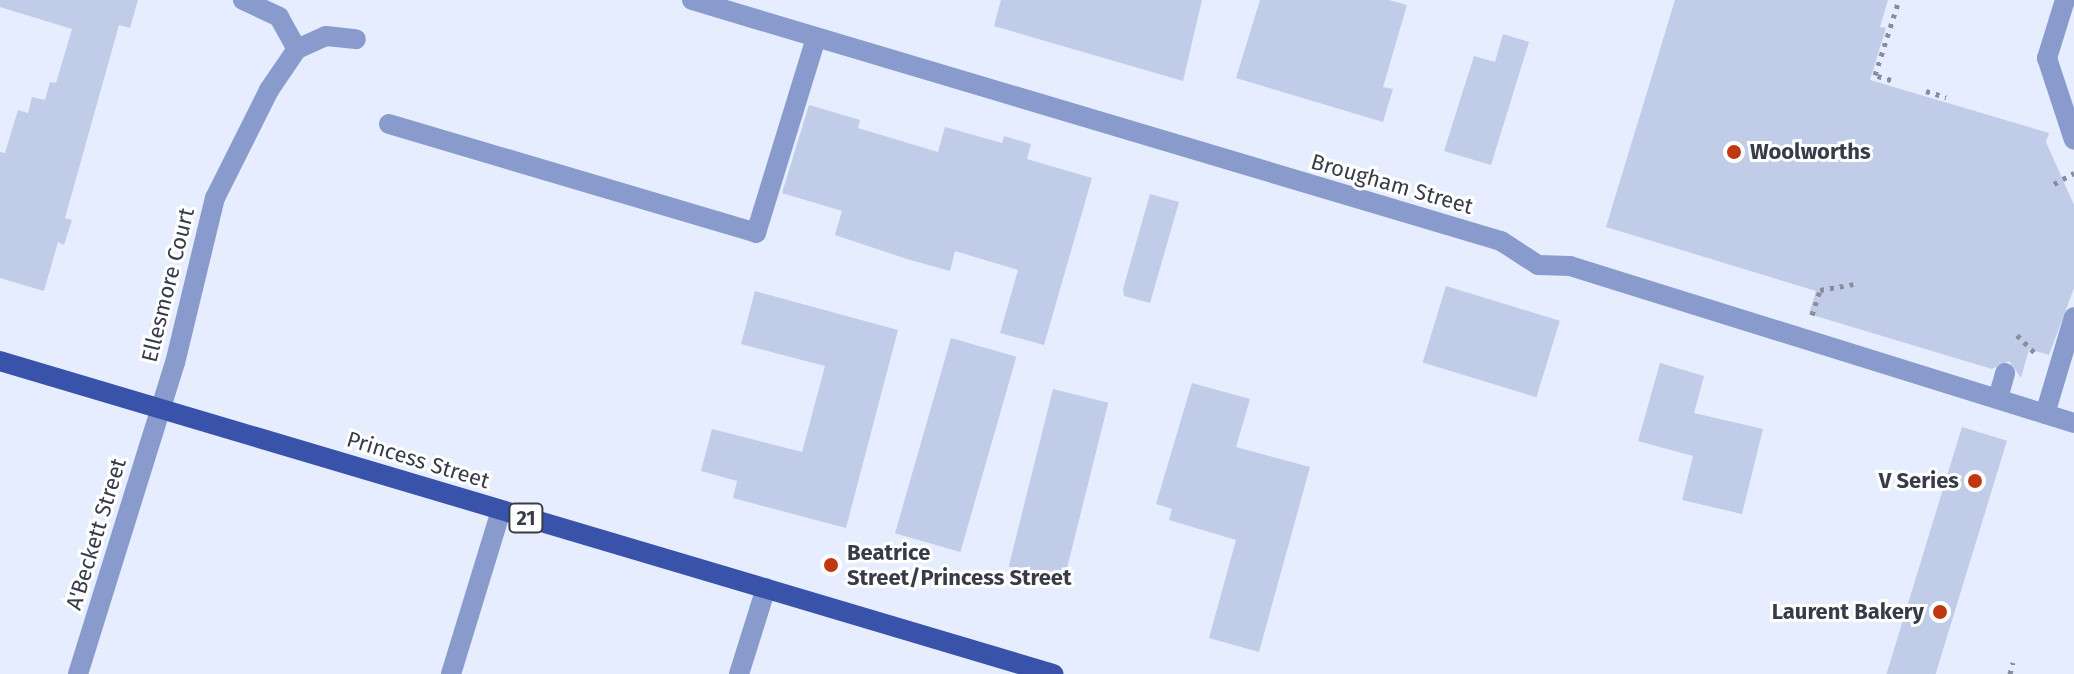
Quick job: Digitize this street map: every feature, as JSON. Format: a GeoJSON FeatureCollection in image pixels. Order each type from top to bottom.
{"type":"FeatureCollection","features":[{"type":"Feature","properties":{"kind":"main road","name":"Princess Street"},"geometry":{"type":"LineString","coordinates":[[0,361],[1053,674]]}},
{"type":"Feature","properties":{"kind":"street"},"geometry":{"type":"LineString","coordinates":[[243,0],[279,17],[297,49],[326,36],[356,39]]}},
{"type":"Feature","properties":{"kind":"street","name":"Brougham Street"},"geometry":{"type":"LineString","coordinates":[[692,0],[1501,241],[1538,265],[1570,266],[2074,423]]}},
{"type":"Feature","properties":{"kind":"street"},"geometry":{"type":"LineString","coordinates":[[2065,0],[2047,58],[2074,140]]}},
{"type":"Feature","properties":{"kind":"street"},"geometry":{"type":"LineString","coordinates":[[389,124],[756,233],[816,38]]}},
{"type":"Feature","properties":{"kind":"street","name":"Ellesmore Court"},"geometry":{"type":"LineString","coordinates":[[161,408],[215,198],[269,90],[297,49]]}},
{"type":"Feature","properties":{"kind":"street"},"geometry":{"type":"LineString","coordinates":[[2045,414],[2074,317]]}},
{"type":"Feature","properties":{"kind":"street"},"geometry":{"type":"LineString","coordinates":[[1998,398],[2005,373]]}},
{"type":"Feature","properties":{"kind":"street","name":"A'Beckett Street"},"geometry":{"type":"LineString","coordinates":[[78,674],[161,408]]}},
{"type":"Feature","properties":{"kind":"street"},"geometry":{"type":"LineString","coordinates":[[451,674],[501,510]]}},
{"type":"Feature","properties":{"kind":"street"},"geometry":{"type":"LineString","coordinates":[[739,674],[766,588]]}},
{"type":"Feature","properties":{"kind":"path"},"geometry":{"type":"LineString","coordinates":[[1891,80],[1875,75],[1899,0]]}},
{"type":"Feature","properties":{"kind":"path"},"geometry":{"type":"LineString","coordinates":[[1926,91],[1946,97]]}},
{"type":"Feature","properties":{"kind":"path"},"geometry":{"type":"LineString","coordinates":[[2054,184],[2074,173]]}},
{"type":"Feature","properties":{"kind":"path"},"geometry":{"type":"LineString","coordinates":[[1812,318],[1820,290],[1853,284]]}},
{"type":"Feature","properties":{"kind":"path"},"geometry":{"type":"LineString","coordinates":[[2017,335],[2029,351]]}},
{"type":"Feature","properties":{"kind":"path"},"geometry":{"type":"LineString","coordinates":[[2010,674],[2013,662]]}},
{"type":"Feature","properties":{"kind":"building"},"geometry":{"type":"Polygon","coordinates":[[[0,0],[138,0],[130,28],[119,25],[65,218],[72,220],[64,245],[58,242],[44,291],[0,278],[0,152],[5,153],[18,110],[28,113],[32,97],[45,100],[50,82],[56,83],[72,29],[0,7],[0,0]]]}},
{"type":"Feature","properties":{"kind":"building"},"geometry":{"type":"Polygon","coordinates":[[[1001,0],[1202,0],[1183,81],[994,26],[1001,0]]]}},
{"type":"Feature","properties":{"kind":"building"},"geometry":{"type":"Polygon","coordinates":[[[1260,0],[1389,0],[1407,5],[1383,87],[1393,89],[1383,122],[1236,78],[1260,0]]]}},
{"type":"Feature","properties":{"kind":"building"},"geometry":{"type":"Polygon","coordinates":[[[1675,0],[1888,0],[1880,27],[1886,28],[1870,80],[2049,133],[2046,142],[2074,205],[2074,288],[2049,355],[2029,349],[2021,378],[2009,361],[1992,369],[1809,314],[1816,291],[1606,227],[1675,0]]]}},
{"type":"Feature","properties":{"kind":"building"},"geometry":{"type":"Polygon","coordinates":[[[1503,34],[1529,42],[1491,165],[1444,151],[1474,56],[1495,62],[1503,34]]]}},
{"type":"Feature","properties":{"kind":"building"},"geometry":{"type":"Polygon","coordinates":[[[809,105],[860,120],[858,128],[938,152],[945,127],[1002,143],[1004,136],[1031,144],[1027,159],[1092,178],[1044,345],[1000,333],[1018,270],[955,251],[950,271],[907,259],[835,235],[842,211],[782,193],[809,105]]]}},
{"type":"Feature","properties":{"kind":"building"},"geometry":{"type":"Polygon","coordinates":[[[1150,194],[1179,202],[1150,303],[1124,296],[1123,289],[1150,194]]]}},
{"type":"Feature","properties":{"kind":"building"},"geometry":{"type":"Polygon","coordinates":[[[1446,286],[1560,321],[1536,397],[1423,363],[1446,286]]]}},
{"type":"Feature","properties":{"kind":"building"},"geometry":{"type":"Polygon","coordinates":[[[755,291],[898,330],[846,528],[733,498],[737,481],[701,471],[712,429],[802,452],[825,366],[741,344],[755,291]]]}},
{"type":"Feature","properties":{"kind":"building"},"geometry":{"type":"Polygon","coordinates":[[[951,338],[1016,357],[960,552],[895,533],[951,338]]]}},
{"type":"Feature","properties":{"kind":"building"},"geometry":{"type":"Polygon","coordinates":[[[1660,363],[1704,376],[1694,413],[1763,429],[1742,514],[1682,500],[1693,456],[1638,441],[1660,363]]]}},
{"type":"Feature","properties":{"kind":"building"},"geometry":{"type":"Polygon","coordinates":[[[1192,383],[1250,399],[1236,447],[1310,467],[1259,652],[1209,638],[1236,540],[1169,520],[1172,509],[1156,504],[1192,383]]]}},
{"type":"Feature","properties":{"kind":"building"},"geometry":{"type":"Polygon","coordinates":[[[1053,389],[1108,403],[1064,580],[1009,567],[1053,389]]]}},
{"type":"Feature","properties":{"kind":"building"},"geometry":{"type":"Polygon","coordinates":[[[1962,427],[2007,441],[1936,674],[1887,674],[1962,427]]]}},
{"type":"Feature","properties":{"kind":"place","name":"Woolworths"},"geometry":{"type":"Point","coordinates":[1734,152]}},
{"type":"Feature","properties":{"kind":"place","name":"V Series"},"geometry":{"type":"Point","coordinates":[1975,481]}},
{"type":"Feature","properties":{"kind":"place","name":"Beatrice Street/Princess Street"},"geometry":{"type":"Point","coordinates":[831,565]}},
{"type":"Feature","properties":{"kind":"place","name":"Laurent Bakery"},"geometry":{"type":"Point","coordinates":[1940,612]}}]}
